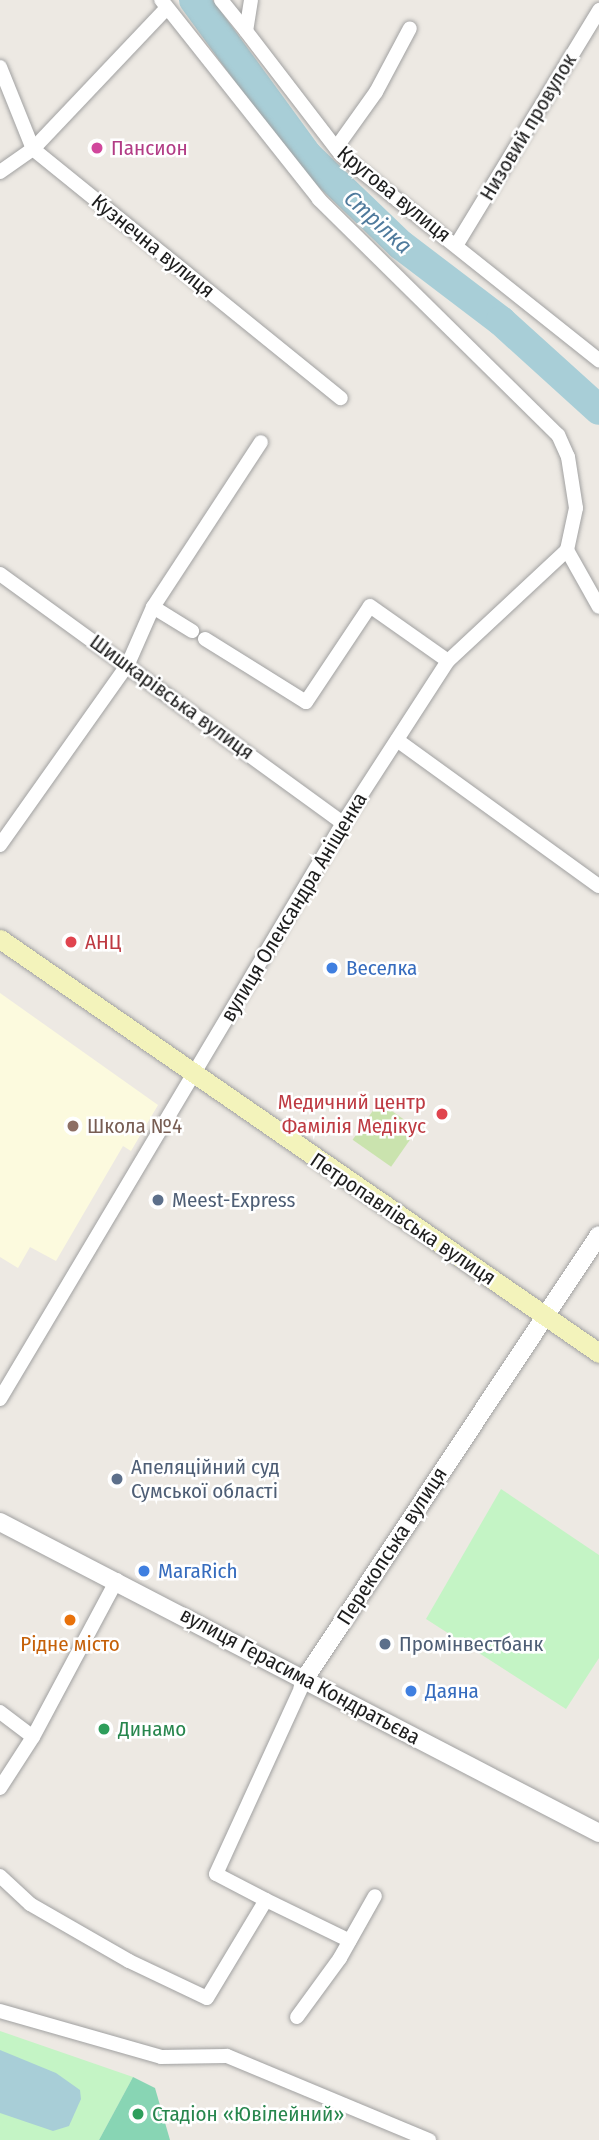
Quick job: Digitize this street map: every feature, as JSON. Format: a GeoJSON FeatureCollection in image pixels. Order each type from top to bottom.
{"type":"FeatureCollection","features":[{"type":"Feature","properties":{"kind":"main road","name":"Петропавлівська вулиця"},"geometry":{"type":"LineString","coordinates":[[0,939],[193,1075],[599,1353]]}},
{"type":"Feature","properties":{"kind":"street","name":"Кругова вулиця"},"geometry":{"type":"LineString","coordinates":[[221,0],[336,148],[597,354]]}},
{"type":"Feature","properties":{"kind":"street"},"geometry":{"type":"LineString","coordinates":[[246,31],[251,0]]}},
{"type":"Feature","properties":{"kind":"street"},"geometry":{"type":"LineString","coordinates":[[0,172],[33,149],[164,4],[319,199],[558,435],[568,457],[576,508],[567,550],[599,607]]}},
{"type":"Feature","properties":{"kind":"street","name":"Низовий провулок"},"geometry":{"type":"LineString","coordinates":[[457,244],[599,10]]}},
{"type":"Feature","properties":{"kind":"street"},"geometry":{"type":"LineString","coordinates":[[336,148],[376,92],[410,28]]}},
{"type":"Feature","properties":{"kind":"street","name":"Кузнечна вулиця"},"geometry":{"type":"LineString","coordinates":[[0,67],[33,149],[341,398]]}},
{"type":"Feature","properties":{"kind":"street"},"geometry":{"type":"LineString","coordinates":[[0,845],[128,664],[153,607],[261,442]]}},
{"type":"Feature","properties":{"kind":"street","name":"вулиця Олександра Аніщенка"},"geometry":{"type":"LineString","coordinates":[[0,1399],[343,823],[448,661],[567,550]]}},
{"type":"Feature","properties":{"kind":"street","name":"Шишкарівська вулиця"},"geometry":{"type":"LineString","coordinates":[[0,574],[128,664],[343,823]]}},
{"type":"Feature","properties":{"kind":"street"},"geometry":{"type":"LineString","coordinates":[[153,607],[306,702],[370,606],[448,661]]}},
{"type":"Feature","properties":{"kind":"street"},"geometry":{"type":"LineString","coordinates":[[397,740],[599,886]]}},
{"type":"Feature","properties":{"kind":"street","name":"Перекопська вулиця"},"geometry":{"type":"LineString","coordinates":[[266,1900],[216,1874],[306,1677],[543,1314],[599,1235]]}},
{"type":"Feature","properties":{"kind":"street","name":"вулиця Герасима Кондратьєва"},"geometry":{"type":"LineString","coordinates":[[0,1522],[306,1677],[599,1833]]}},
{"type":"Feature","properties":{"kind":"street"},"geometry":{"type":"LineString","coordinates":[[0,1788],[33,1737],[117,1580]]}},
{"type":"Feature","properties":{"kind":"street"},"geometry":{"type":"LineString","coordinates":[[0,1712],[33,1737]]}},
{"type":"Feature","properties":{"kind":"street"},"geometry":{"type":"LineString","coordinates":[[0,1877],[30,1904],[174,1984],[207,1998],[266,1900],[350,1941]]}},
{"type":"Feature","properties":{"kind":"street"},"geometry":{"type":"LineString","coordinates":[[297,2017],[350,1941],[375,1896]]}},
{"type":"Feature","properties":{"kind":"street"},"geometry":{"type":"LineString","coordinates":[[0,2011],[161,2057],[227,2056],[429,2140]]}},
{"type":"Feature","properties":{"kind":"shaded area","name":"Школа №4"},"geometry":{"type":"Polygon","coordinates":[[[0,993],[158,1105],[131,1151],[123,1146],[56,1261],[30,1247],[18,1268],[0,1257],[0,993]]]}},
{"type":"Feature","properties":{"kind":"green space"},"geometry":{"type":"Polygon","coordinates":[[[379,1102],[418,1129],[391,1167],[353,1140],[379,1102]]]}},
{"type":"Feature","properties":{"kind":"green space"},"geometry":{"type":"Polygon","coordinates":[[[501,1489],[599,1555],[599,1658],[566,1709],[426,1619],[501,1489]]]}},
{"type":"Feature","properties":{"kind":"green space"},"geometry":{"type":"Polygon","coordinates":[[[0,2031],[133,2077],[99,2140],[0,2140],[0,2031]]]}},
{"type":"Feature","properties":{"kind":"green space","name":"Стадіон «Ювілейний»"},"geometry":{"type":"Polygon","coordinates":[[[133,2077],[155,2088],[170,2140],[99,2140],[133,2077]]]}},
{"type":"Feature","properties":{"kind":"water"},"geometry":{"type":"Polygon","coordinates":[[[0,2050],[56,2073],[80,2090],[81,2099],[69,2126],[53,2131],[0,2113],[0,2050]]]}},
{"type":"Feature","properties":{"kind":"waterway","name":"Стрілка"},"geometry":{"type":"LineString","coordinates":[[194,0],[307,155],[401,245],[501,321],[599,410]]}},
{"type":"Feature","properties":{"kind":"place","name":"Пансион"},"geometry":{"type":"Point","coordinates":[97,148]}},
{"type":"Feature","properties":{"kind":"place","name":"АНЦ"},"geometry":{"type":"Point","coordinates":[71,942]}},
{"type":"Feature","properties":{"kind":"place","name":"Веселка"},"geometry":{"type":"Point","coordinates":[332,968]}},
{"type":"Feature","properties":{"kind":"place","name":"Медичний центр Фамілія Медікус"},"geometry":{"type":"Point","coordinates":[442,1114]}},
{"type":"Feature","properties":{"kind":"place","name":"Школа №4"},"geometry":{"type":"Point","coordinates":[73,1126]}},
{"type":"Feature","properties":{"kind":"place","name":"Meest-Express"},"geometry":{"type":"Point","coordinates":[158,1200]}},
{"type":"Feature","properties":{"kind":"place","name":"Апеляційний суд Сумської області"},"geometry":{"type":"Point","coordinates":[117,1479]}},
{"type":"Feature","properties":{"kind":"place","name":"МагаRich"},"geometry":{"type":"Point","coordinates":[144,1571]}},
{"type":"Feature","properties":{"kind":"place","name":"Рідне місто"},"geometry":{"type":"Point","coordinates":[70,1620]}},
{"type":"Feature","properties":{"kind":"place","name":"Промінвестбанк"},"geometry":{"type":"Point","coordinates":[385,1644]}},
{"type":"Feature","properties":{"kind":"place","name":"Даяна"},"geometry":{"type":"Point","coordinates":[411,1691]}},
{"type":"Feature","properties":{"kind":"place","name":"Динамо"},"geometry":{"type":"Point","coordinates":[104,1729]}},
{"type":"Feature","properties":{"kind":"place","name":"Стадіон «Ювілейний»"},"geometry":{"type":"Point","coordinates":[138,2114]}}]}
